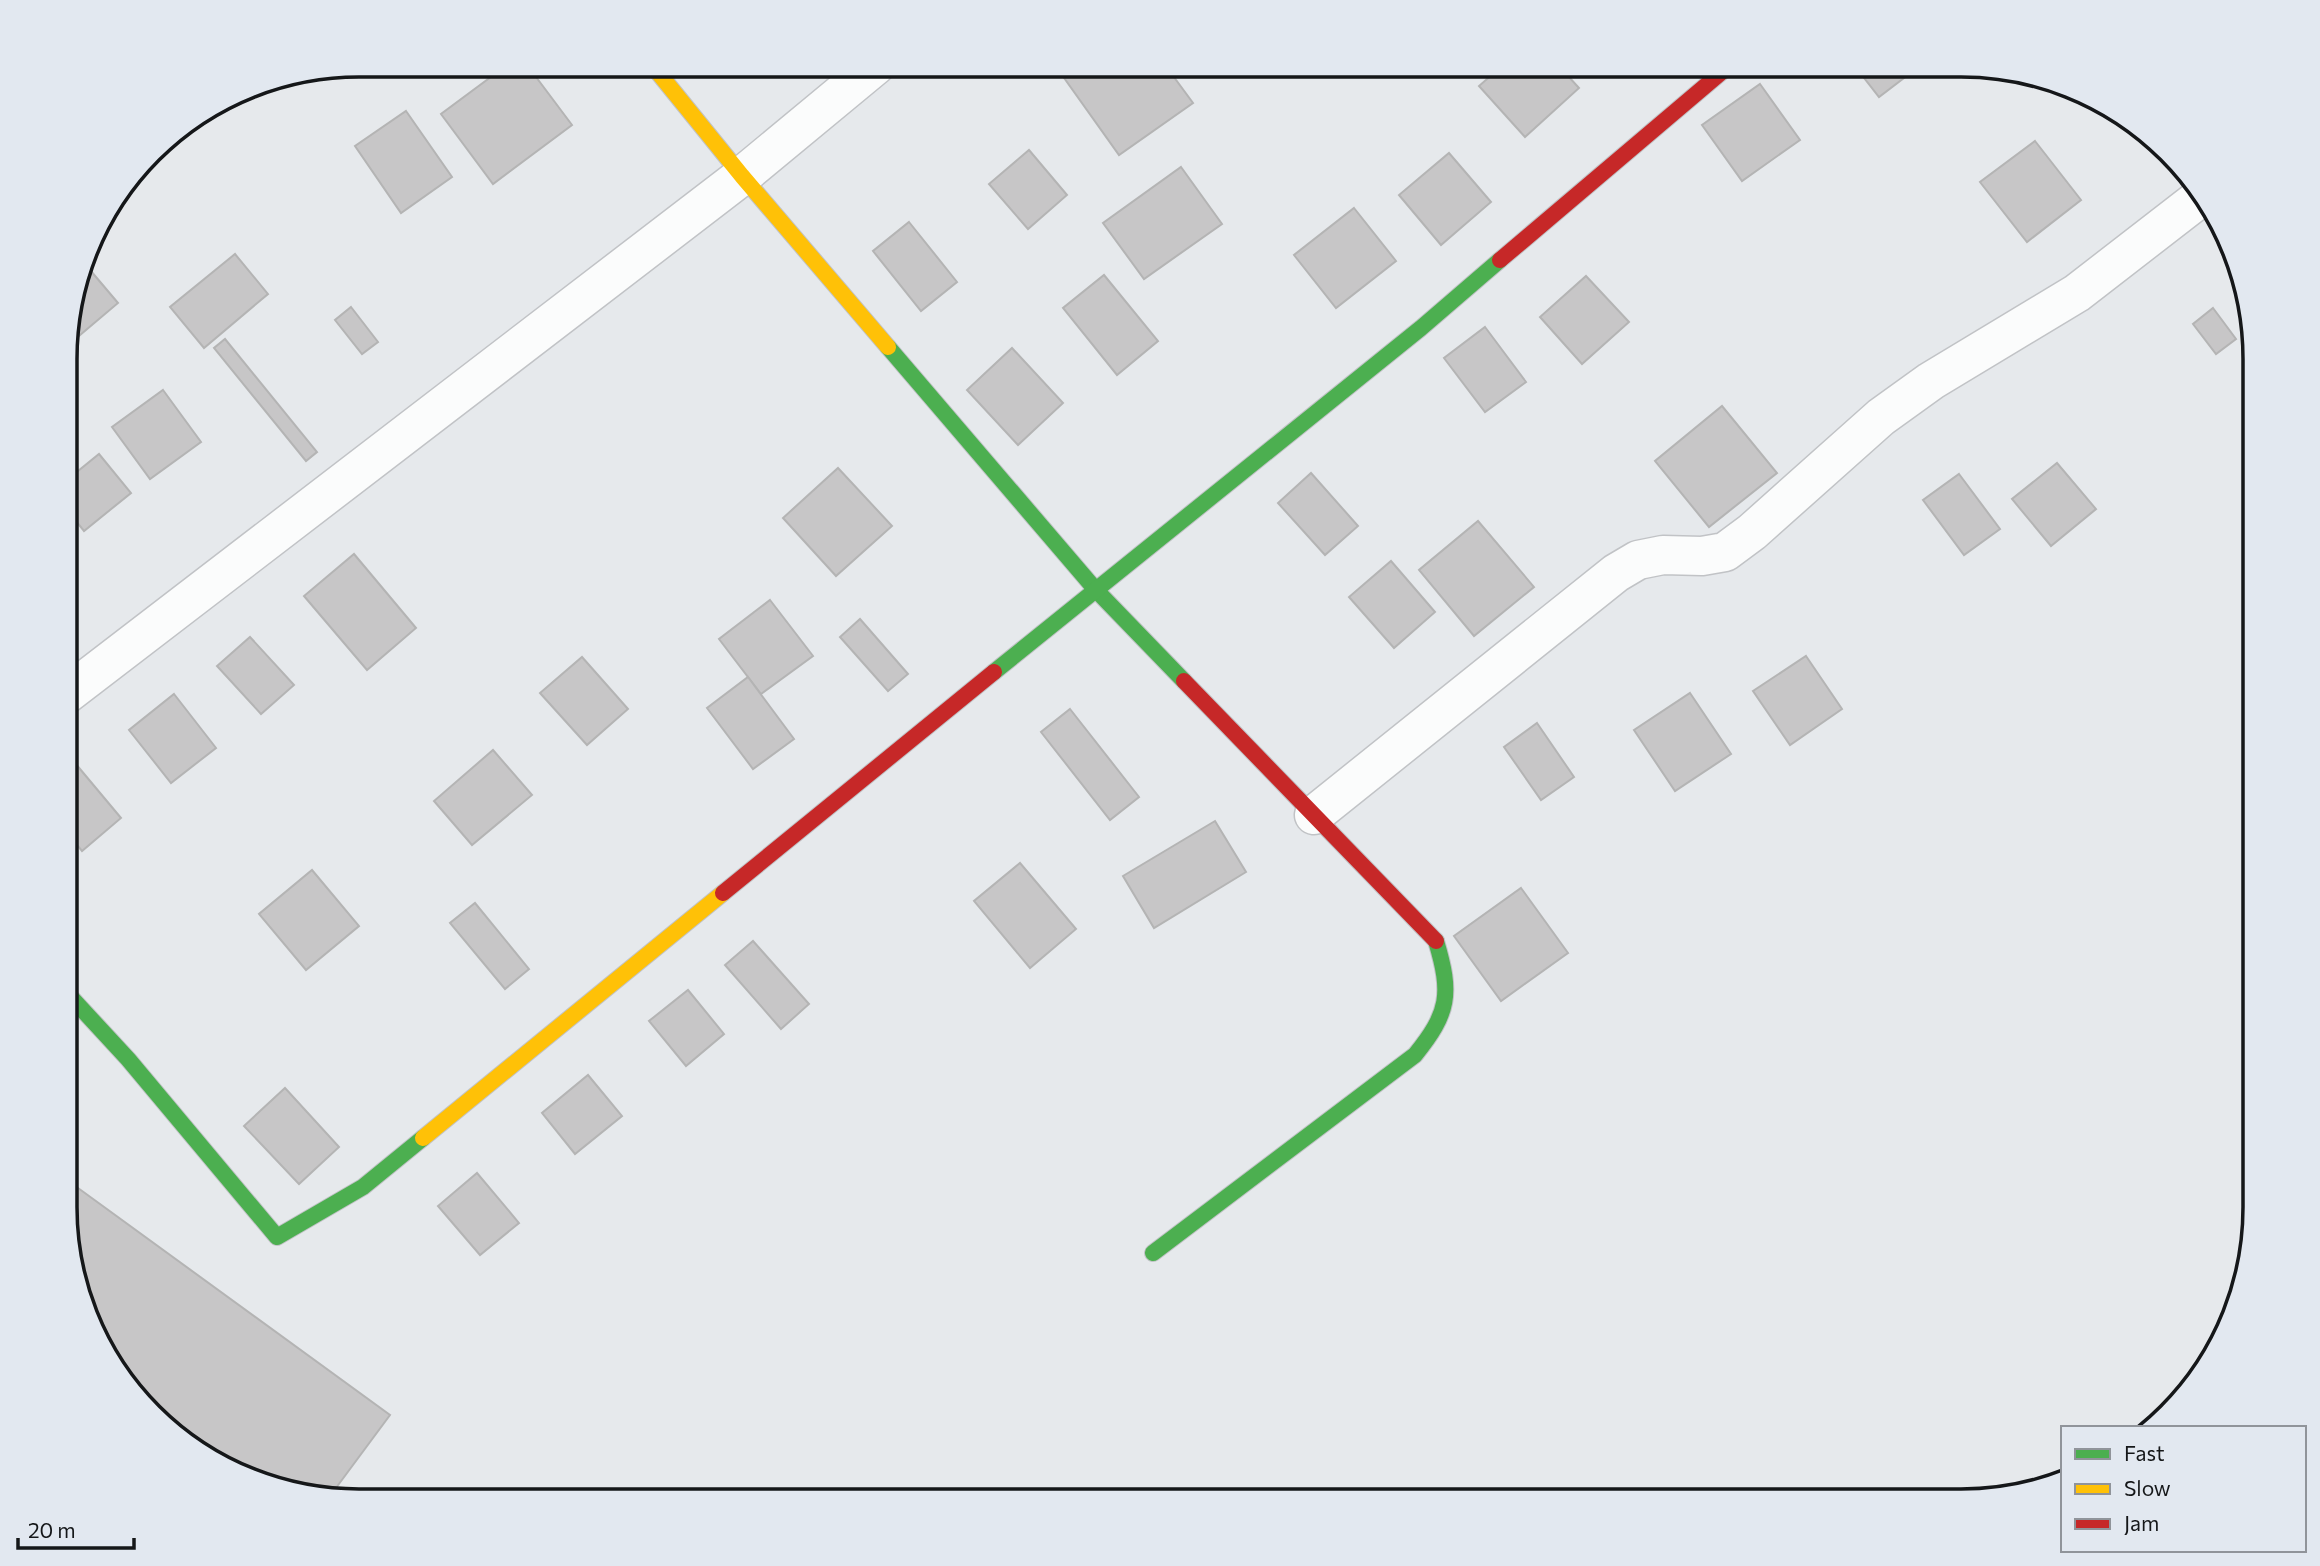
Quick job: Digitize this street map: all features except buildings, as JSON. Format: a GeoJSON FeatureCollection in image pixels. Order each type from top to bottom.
{"type":"FeatureCollection","features":[{"type":"Feature","properties":{"kind":"street"},"geometry":{"type":"LineString","coordinates":[[662,77],[742,176],[1095,589],[1434,939],[1445,970],[1445,998],[1436,1027],[1415,1055],[1153,1253]]}},
{"type":"Feature","properties":{"kind":"street"},"geometry":{"type":"LineString","coordinates":[[77,686],[742,176],[862,77]]}},
{"type":"Feature","properties":{"kind":"street"},"geometry":{"type":"LineString","coordinates":[[77,1004],[137,1070],[277,1237],[363,1187],[1095,589],[1421,328],[1716,77]]}},
{"type":"Feature","properties":{"kind":"street"},"geometry":{"type":"LineString","coordinates":[[1314,815],[1616,573],[1638,559],[1663,555],[1702,556],[1725,552],[1752,532],[1881,417],[1931,381],[2077,293],[2194,202]]}},
{"type":"Feature","properties":{"kind":"traffic: fast"},"geometry":{"type":"LineString","coordinates":[[994,672],[1421,328],[1500,260]]}},
{"type":"Feature","properties":{"kind":"traffic: fast"},"geometry":{"type":"LineString","coordinates":[[888,347],[1095,589],[1184,681]]}},
{"type":"Feature","properties":{"kind":"traffic: fast"},"geometry":{"type":"LineString","coordinates":[[1153,1253],[1415,1055],[1435,1027],[1444,1002],[1444,975],[1436,941]]}},
{"type":"Feature","properties":{"kind":"traffic: fast"},"geometry":{"type":"LineString","coordinates":[[77,1004],[128,1059],[277,1237],[363,1187],[423,1138]]}},
{"type":"Feature","properties":{"kind":"traffic: slow"},"geometry":{"type":"LineString","coordinates":[[662,77],[888,347]]}},
{"type":"Feature","properties":{"kind":"traffic: slow"},"geometry":{"type":"LineString","coordinates":[[423,1138],[723,893]]}},
{"type":"Feature","properties":{"kind":"traffic: jam"},"geometry":{"type":"LineString","coordinates":[[1500,260],[1716,77]]}},
{"type":"Feature","properties":{"kind":"traffic: jam"},"geometry":{"type":"LineString","coordinates":[[723,893],[994,672]]}},
{"type":"Feature","properties":{"kind":"traffic: jam"},"geometry":{"type":"LineString","coordinates":[[1184,681],[1436,941]]}}]}
